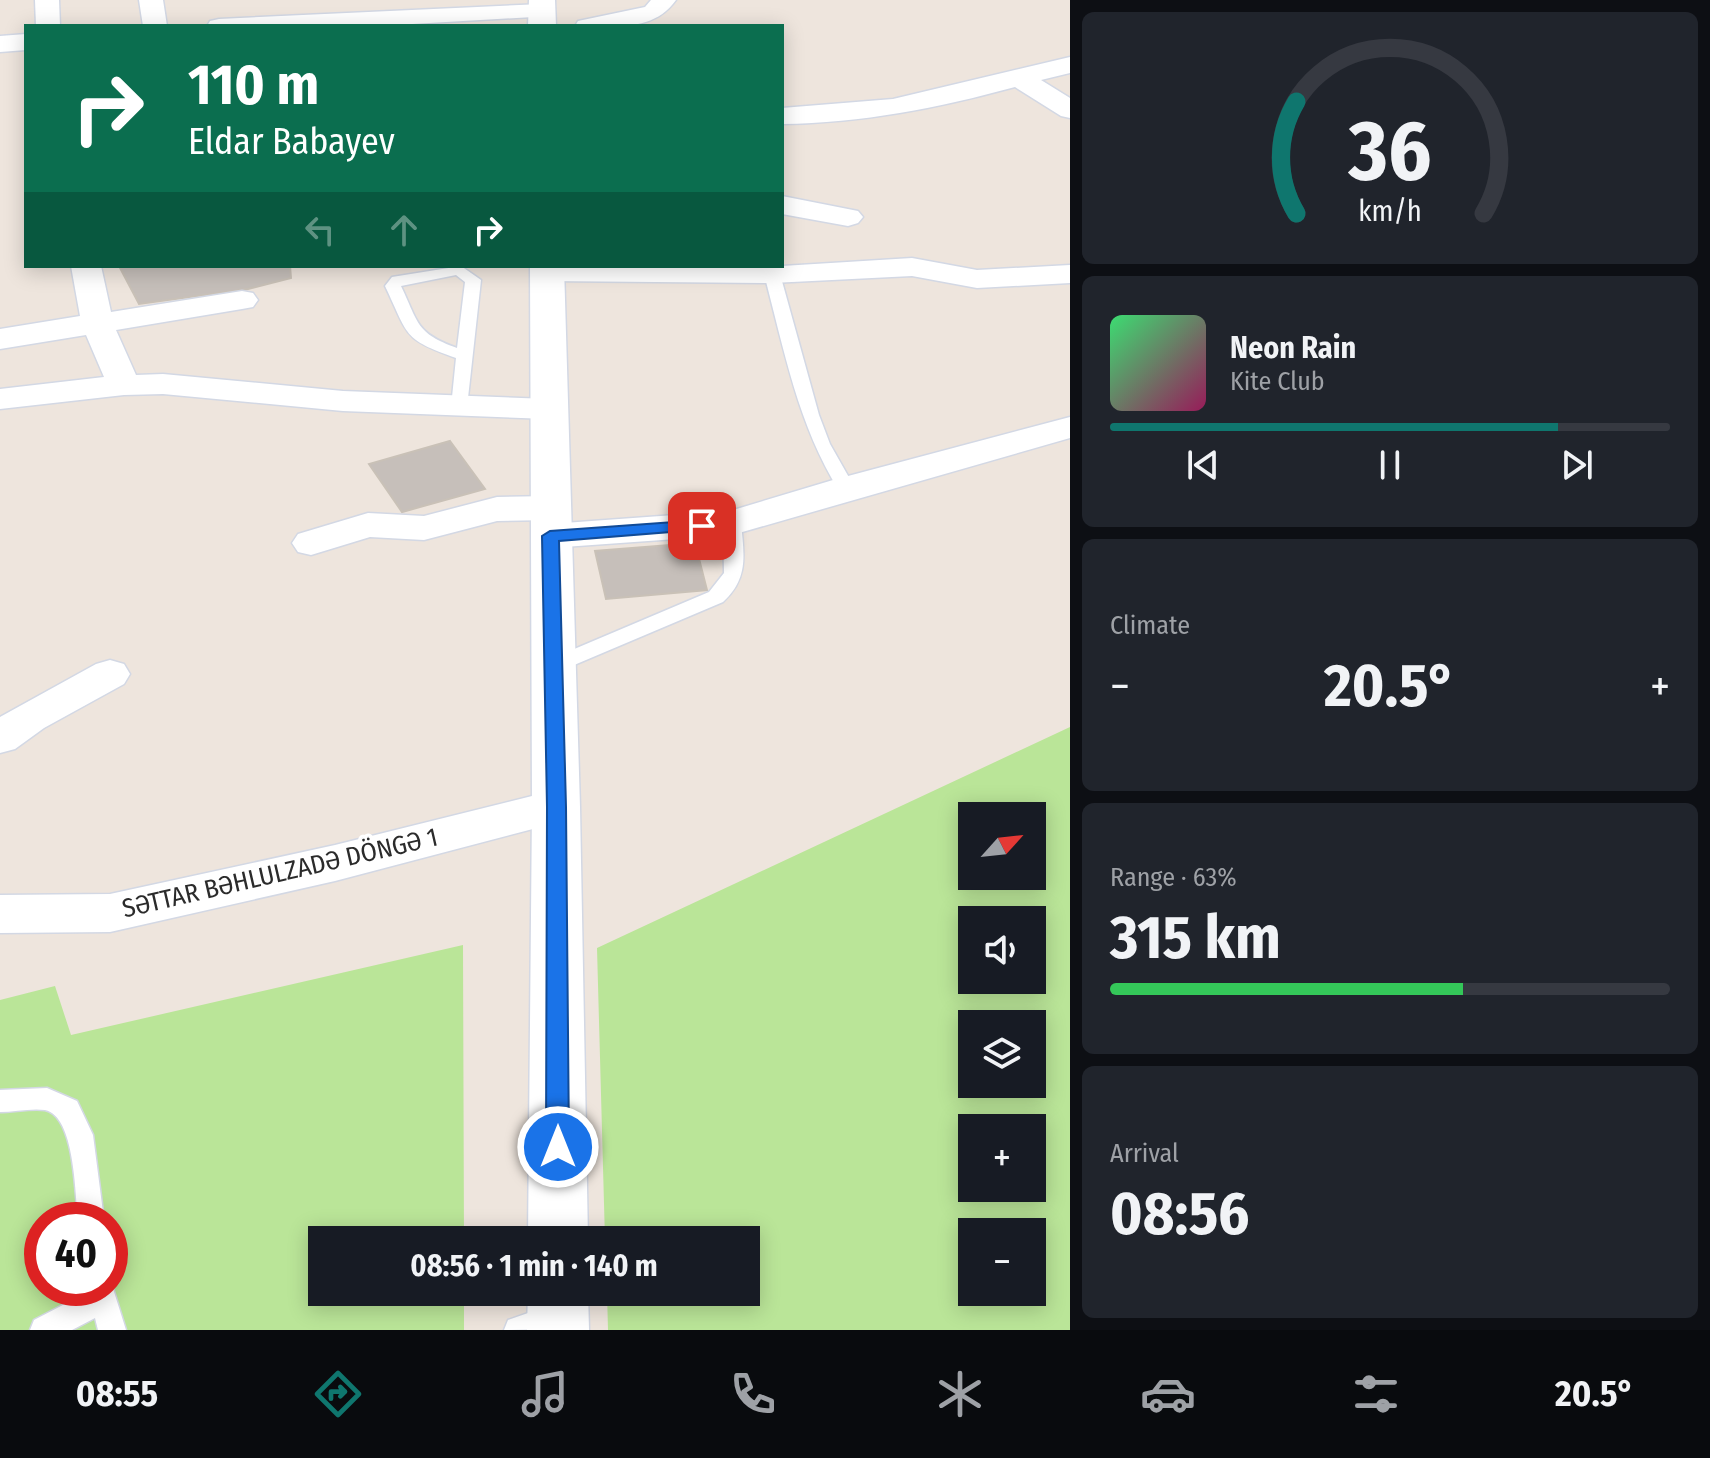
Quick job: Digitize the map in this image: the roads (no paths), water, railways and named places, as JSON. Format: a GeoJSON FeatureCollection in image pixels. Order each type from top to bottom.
{"type":"FeatureCollection","features":[{"type":"Feature","properties":{"kind":"street"},"geometry":{"type":"LineString","coordinates":[[47,0],[48,24]]}},
{"type":"Feature","properties":{"kind":"street"},"geometry":{"type":"LineString","coordinates":[[151,0],[155,24]]}},
{"type":"Feature","properties":{"kind":"street"},"geometry":{"type":"LineString","coordinates":[[597,24],[653,13],[664,0]]}},
{"type":"Feature","properties":{"kind":"street"},"geometry":{"type":"LineString","coordinates":[[243,24],[432,8],[542,12]]}},
{"type":"Feature","properties":{"kind":"street"},"geometry":{"type":"LineString","coordinates":[[0,44],[24,42]]}},
{"type":"Feature","properties":{"kind":"street"},"geometry":{"type":"LineString","coordinates":[[784,116],[850,115],[887,110],[1070,65]]}},
{"type":"Feature","properties":{"kind":"street"},"geometry":{"type":"LineString","coordinates":[[1019,78],[1070,110]]}},
{"type":"Feature","properties":{"kind":"street"},"geometry":{"type":"LineString","coordinates":[[784,205],[848,217]]}},
{"type":"Feature","properties":{"kind":"street"},"geometry":{"type":"LineString","coordinates":[[558,1226],[556,807],[547,269],[772,274],[912,267],[977,279],[1070,274]]}},
{"type":"Feature","properties":{"kind":"street"},"geometry":{"type":"LineString","coordinates":[[86,268],[98,325],[124,385]]}},
{"type":"Feature","properties":{"kind":"street"},"geometry":{"type":"LineString","coordinates":[[0,339],[242,300]]}},
{"type":"Feature","properties":{"kind":"street"},"geometry":{"type":"LineString","coordinates":[[0,399],[124,385],[163,384],[343,401],[548,409]]}},
{"type":"Feature","properties":{"kind":"street"},"geometry":{"type":"LineString","coordinates":[[311,543],[368,525],[424,528],[497,509],[550,522],[732,523],[846,488],[1070,427]]}},
{"type":"Feature","properties":{"kind":"street"},"geometry":{"type":"LineString","coordinates":[[0,738],[29,717],[110,674]]}},
{"type":"Feature","properties":{"kind":"street","name":"SƏTTAR BƏHLULZADƏ DÖNGƏ 1"},"geometry":{"type":"LineString","coordinates":[[0,914],[110,913],[335,863],[556,807]]}},
{"type":"Feature","properties":{"kind":"lane"},"geometry":{"type":"LineString","coordinates":[[459,407],[466,356],[473,280],[459,270],[397,280],[393,286],[415,333],[423,341],[466,356]]}},
{"type":"Feature","properties":{"kind":"lane"},"geometry":{"type":"LineString","coordinates":[[772,274],[810,415],[821,444],[846,488]]}},
{"type":"Feature","properties":{"kind":"lane"},"geometry":{"type":"LineString","coordinates":[[553,666],[716,597],[730,586],[736,574],[732,523]]}},
{"type":"Feature","properties":{"kind":"lane"},"geometry":{"type":"LineString","coordinates":[[0,1101],[47,1099],[68,1109],[80,1135],[89,1202]]}},
{"type":"Feature","properties":{"kind":"lane"},"geometry":{"type":"LineString","coordinates":[[44,1330],[81,1306]]}},
{"type":"Feature","properties":{"kind":"lane"},"geometry":{"type":"LineString","coordinates":[[104,1306],[112,1330]]}}]}
